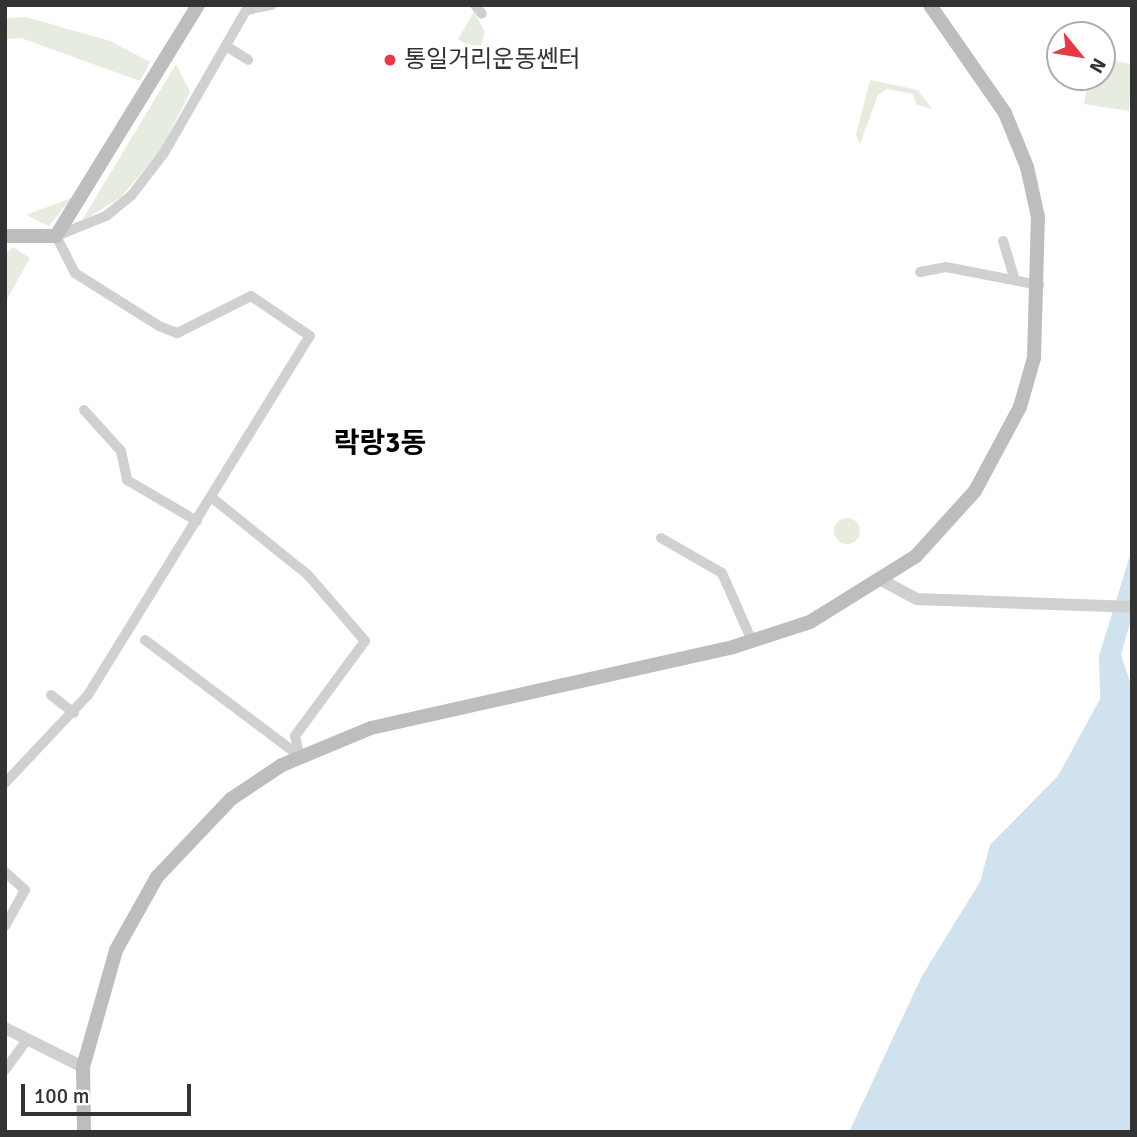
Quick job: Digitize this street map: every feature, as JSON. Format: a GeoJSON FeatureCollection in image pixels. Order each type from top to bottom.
{"type":"FeatureCollection","features":[{"type":"Feature","properties":{"kind":"main road"},"geometry":{"type":"LineString","coordinates":[[5,236],[56,236],[198,5]]}},
{"type":"Feature","properties":{"kind":"main road"},"geometry":{"type":"LineString","coordinates":[[85,1132],[83,1067],[105,977],[157,877],[231,799],[300,757],[371,728],[752,641],[810,622],[883,581],[947,526],[1000,450],[1034,358],[1040,285],[1037,206],[1027,167],[999,103],[930,5]]}},
{"type":"Feature","properties":{"kind":"street"},"geometry":{"type":"LineString","coordinates":[[5,783],[75,713],[310,336],[251,296],[177,333],[159,326],[75,274],[56,236],[106,216],[131,196],[164,153],[248,7],[271,5]]}},
{"type":"Feature","properties":{"kind":"street"},"geometry":{"type":"LineString","coordinates":[[226,46],[248,60]]}},
{"type":"Feature","properties":{"kind":"street"},"geometry":{"type":"LineString","coordinates":[[1003,241],[1015,280]]}},
{"type":"Feature","properties":{"kind":"street"},"geometry":{"type":"LineString","coordinates":[[920,272],[946,267],[1040,285]]}},
{"type":"Feature","properties":{"kind":"street"},"geometry":{"type":"LineString","coordinates":[[84,410],[121,451],[127,480],[197,521]]}},
{"type":"Feature","properties":{"kind":"street"},"geometry":{"type":"LineString","coordinates":[[211,497],[308,575],[365,641],[295,736],[300,757]]}},
{"type":"Feature","properties":{"kind":"street"},"geometry":{"type":"LineString","coordinates":[[661,538],[722,573],[752,641]]}},
{"type":"Feature","properties":{"kind":"street"},"geometry":{"type":"LineString","coordinates":[[883,581],[917,599],[1104,610],[1132,607]]}},
{"type":"Feature","properties":{"kind":"street"},"geometry":{"type":"LineString","coordinates":[[145,640],[300,757]]}},
{"type":"Feature","properties":{"kind":"street"},"geometry":{"type":"LineString","coordinates":[[51,695],[75,713]]}},
{"type":"Feature","properties":{"kind":"street"},"geometry":{"type":"LineString","coordinates":[[5,872],[25,890],[5,926]]}},
{"type":"Feature","properties":{"kind":"street"},"geometry":{"type":"LineString","coordinates":[[5,1028],[26,1041],[83,1067]]}},
{"type":"Feature","properties":{"kind":"street"},"geometry":{"type":"LineString","coordinates":[[5,1070],[26,1041]]}},
{"type":"Feature","properties":{"kind":"shaded area"},"geometry":{"type":"Polygon","coordinates":[[[474,12],[485,32],[479,52],[458,39],[474,12]]]}},
{"type":"Feature","properties":{"kind":"shaded area"},"geometry":{"type":"Polygon","coordinates":[[[26,17],[110,41],[150,62],[140,81],[21,38],[5,39],[5,18],[26,17]]]}},
{"type":"Feature","properties":{"kind":"shaded area"},"geometry":{"type":"Polygon","coordinates":[[[1116,61],[1132,64],[1129,111],[1084,104],[1086,91],[1116,91],[1116,61]]]}},
{"type":"Feature","properties":{"kind":"shaded area"},"geometry":{"type":"Polygon","coordinates":[[[176,64],[190,92],[161,150],[121,197],[81,222],[176,64]]]}},
{"type":"Feature","properties":{"kind":"shaded area"},"geometry":{"type":"Polygon","coordinates":[[[870,80],[918,90],[933,110],[916,104],[913,94],[887,89],[878,95],[860,144],[856,135],[870,80]]]}},
{"type":"Feature","properties":{"kind":"shaded area"},"geometry":{"type":"Polygon","coordinates":[[[72,198],[49,226],[26,215],[72,198]]]}},
{"type":"Feature","properties":{"kind":"shaded area"},"geometry":{"type":"Polygon","coordinates":[[[13,247],[30,258],[5,303],[5,254],[13,247]]]}},
{"type":"Feature","properties":{"kind":"shaded area"},"geometry":{"type":"Polygon","coordinates":[[[847,518],[856,522],[860,531],[856,540],[847,544],[838,540],[834,531],[838,522],[847,518]]]}},
{"type":"Feature","properties":{"kind":"water"},"geometry":{"type":"Polygon","coordinates":[[[1132,549],[1132,616],[1121,655],[1132,688],[1132,1132],[849,1132],[922,976],[980,882],[990,845],[1058,776],[1100,699],[1099,656],[1132,549]]]}},
{"type":"Feature","properties":{"kind":"place","name":"통일거리운동쎈터"},"geometry":{"type":"Point","coordinates":[390,60]}},
{"type":"Feature","properties":{"kind":"district","name":"락랑3동"},"geometry":{"type":"Point","coordinates":[380,443]}}]}
